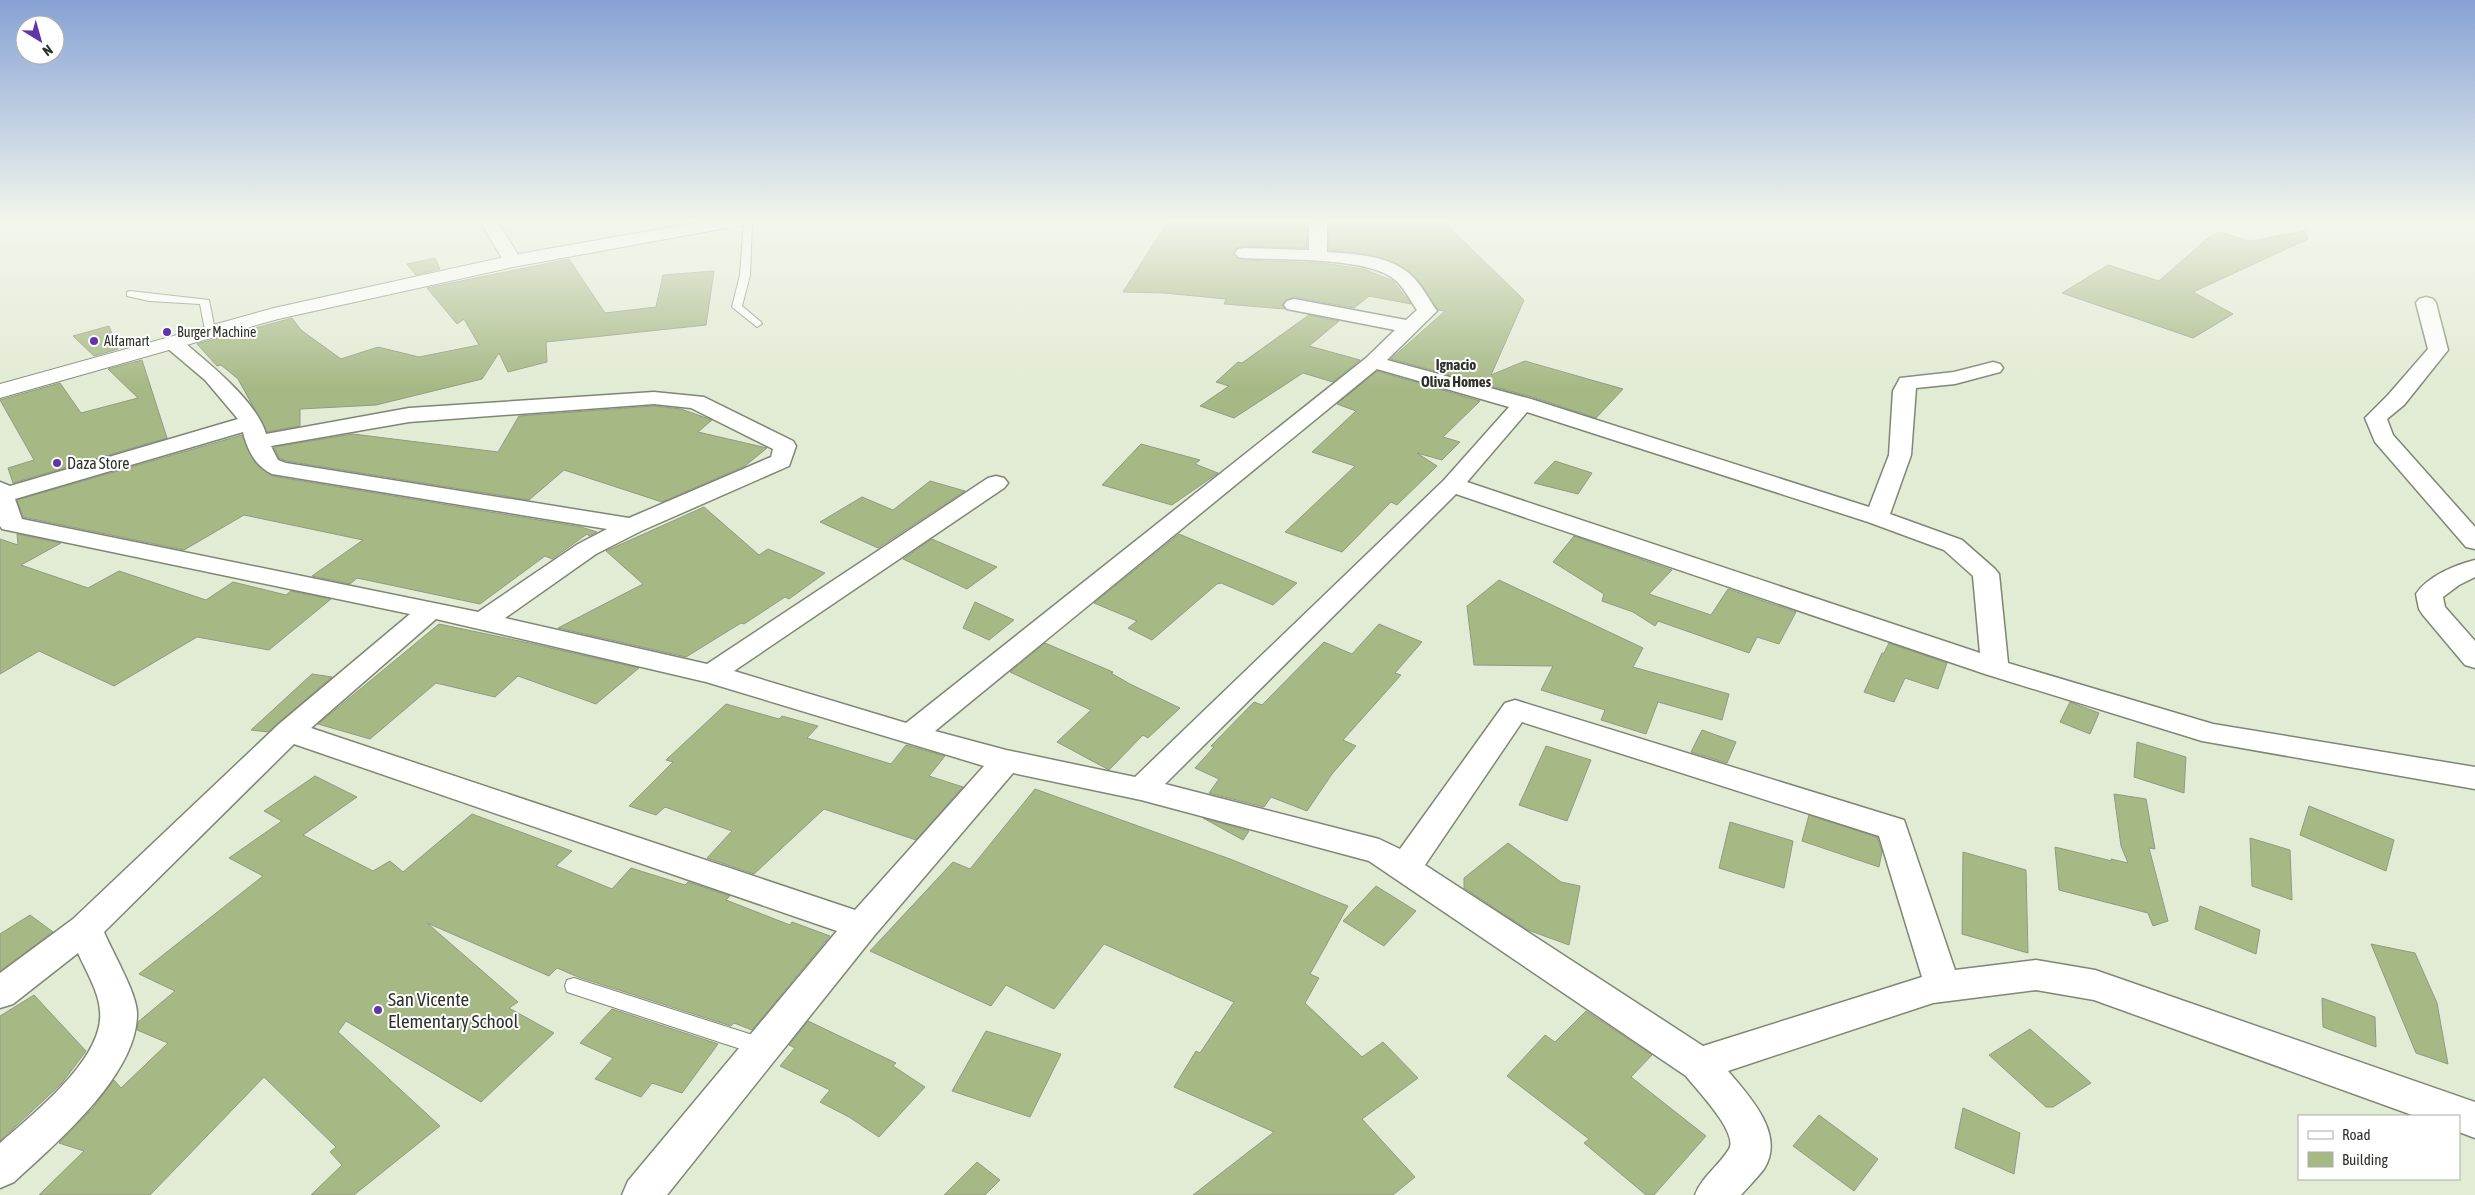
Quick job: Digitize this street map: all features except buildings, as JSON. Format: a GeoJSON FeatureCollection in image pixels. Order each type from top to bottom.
{"type":"FeatureCollection","features":[{"type":"Feature","properties":{"kind":"main road"},"geometry":{"type":"LineString","coordinates":[[0,391],[173,343],[210,330],[442,277]]}},
{"type":"Feature","properties":{"kind":"street"},"geometry":{"type":"LineString","coordinates":[[911,735],[1373,362],[1427,311],[1401,277]]}},
{"type":"Feature","properties":{"kind":"street"},"geometry":{"type":"LineString","coordinates":[[2426,303],[2438,350],[2396,400],[2376,418],[2383,437],[2475,542]]}},
{"type":"Feature","properties":{"kind":"street"},"geometry":{"type":"LineString","coordinates":[[1294,305],[1410,327]]}},
{"type":"Feature","properties":{"kind":"street"},"geometry":{"type":"LineString","coordinates":[[173,343],[212,376],[255,432],[269,464],[280,469],[632,526]]}},
{"type":"Feature","properties":{"kind":"street"},"geometry":{"type":"LineString","coordinates":[[1373,362],[1523,404],[1877,517],[1953,545],[1986,574],[1995,668]]}},
{"type":"Feature","properties":{"kind":"street"},"geometry":{"type":"LineString","coordinates":[[1877,517],[1900,455],[1904,391],[1907,382],[1955,378],[1993,368]]}},
{"type":"Feature","properties":{"kind":"street"},"geometry":{"type":"LineString","coordinates":[[3,510],[255,432],[409,416],[654,398],[696,402],[785,446],[781,461],[632,526],[587,549],[481,624]]}},
{"type":"Feature","properties":{"kind":"street"},"geometry":{"type":"LineString","coordinates":[[1141,789],[1452,485],[1523,404]]}},
{"type":"Feature","properties":{"kind":"street"},"geometry":{"type":"LineString","coordinates":[[711,674],[996,483]]}},
{"type":"Feature","properties":{"kind":"street"},"geometry":{"type":"LineString","coordinates":[[1452,485],[1995,668],[2212,734],[2475,778]]}},
{"type":"Feature","properties":{"kind":"street"},"geometry":{"type":"LineString","coordinates":[[3,510],[431,610],[481,624],[711,674],[911,735],[1006,760],[1141,789],[1379,851],[1699,1064],[1739,1113],[1750,1136],[1750,1154],[1715,1195]]}},
{"type":"Feature","properties":{"kind":"street"},"geometry":{"type":"LineString","coordinates":[[2475,568],[2450,579],[2429,594],[2432,609],[2475,659]]}},
{"type":"Feature","properties":{"kind":"street"},"geometry":{"type":"LineString","coordinates":[[0,993],[85,929],[289,731],[431,610]]}},
{"type":"Feature","properties":{"kind":"street"},"geometry":{"type":"LineString","coordinates":[[1404,869],[1515,710],[1893,828],[1943,987]]}},
{"type":"Feature","properties":{"kind":"street"},"geometry":{"type":"LineString","coordinates":[[289,731],[862,926]]}},
{"type":"Feature","properties":{"kind":"street"},"geometry":{"type":"LineString","coordinates":[[642,1195],[862,926],[1006,760]]}},
{"type":"Feature","properties":{"kind":"street"},"geometry":{"type":"LineString","coordinates":[[0,1169],[92,1080],[114,1044],[119,1012],[85,929]]}},
{"type":"Feature","properties":{"kind":"street"},"geometry":{"type":"LineString","coordinates":[[1699,1064],[1788,1037],[1933,988],[2036,974],[2095,985],[2475,1120]]}},
{"type":"Feature","properties":{"kind":"lane"},"geometry":{"type":"LineString","coordinates":[[745,277],[737,307],[757,324]]}},
{"type":"Feature","properties":{"kind":"lane"},"geometry":{"type":"LineString","coordinates":[[130,294],[145,299],[192,299],[205,302],[210,330]]}},
{"type":"Feature","properties":{"kind":"lane"},"geometry":{"type":"LineString","coordinates":[[574,986],[762,1047]]}},
{"type":"Feature","properties":{"kind":"place","name":"Burger Machine"},"geometry":{"type":"Point","coordinates":[167,332]}},
{"type":"Feature","properties":{"kind":"place","name":"Alfamart"},"geometry":{"type":"Point","coordinates":[94,341]}},
{"type":"Feature","properties":{"kind":"place","name":"Daza Store"},"geometry":{"type":"Point","coordinates":[57,463]}},
{"type":"Feature","properties":{"kind":"place","name":"San Vicente Elementary School"},"geometry":{"type":"Point","coordinates":[378,1010]}},
{"type":"Feature","properties":{"kind":"district","name":"Ignacio Oliva Homes"},"geometry":{"type":"Point","coordinates":[1456,372]}}]}
